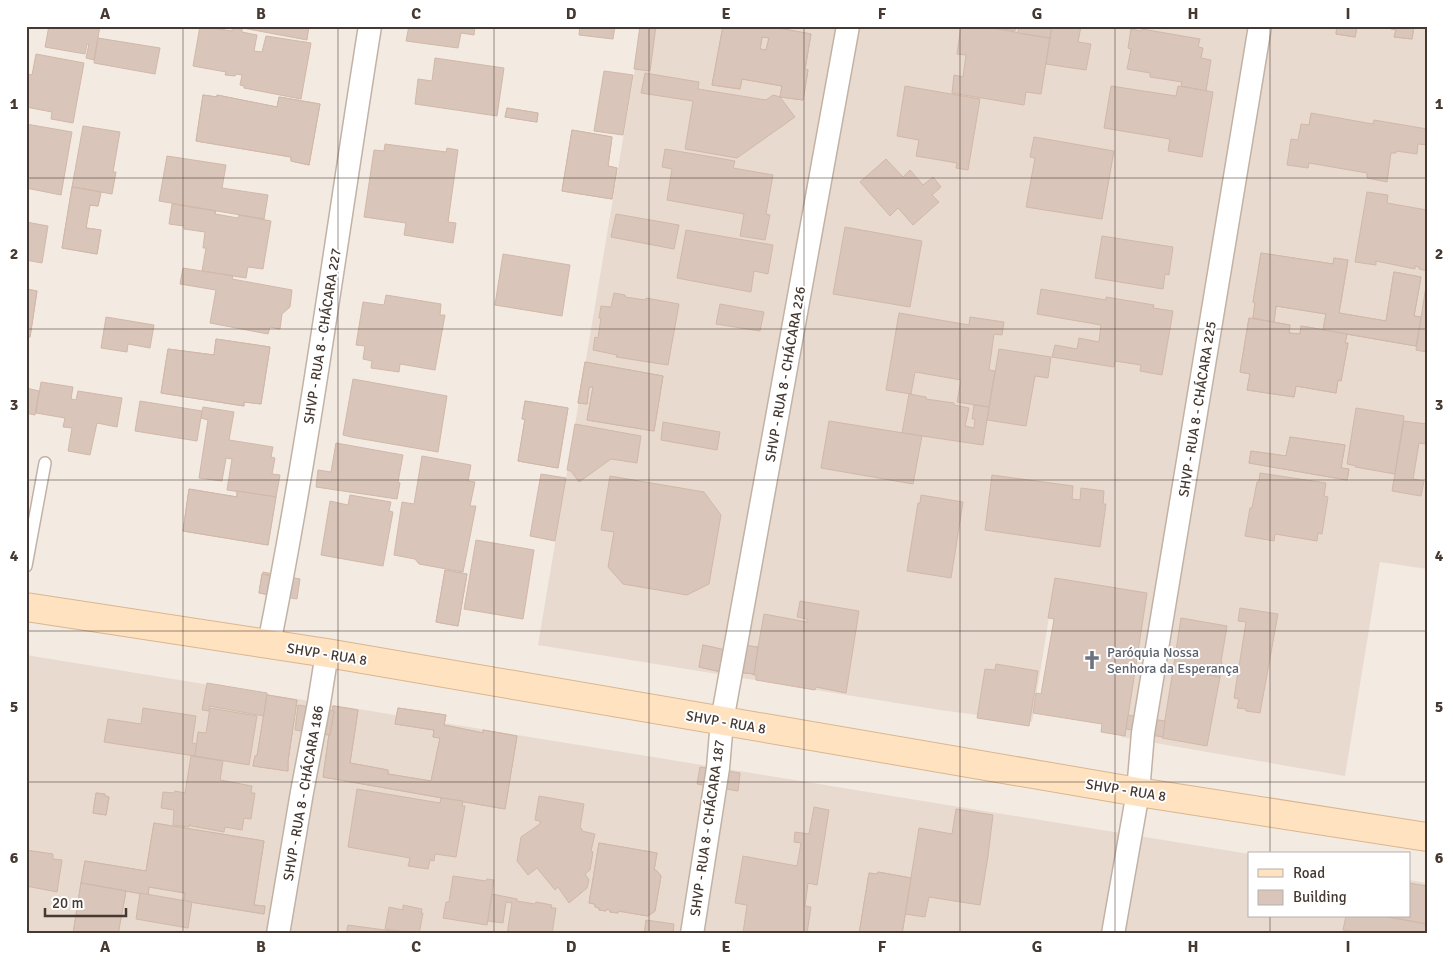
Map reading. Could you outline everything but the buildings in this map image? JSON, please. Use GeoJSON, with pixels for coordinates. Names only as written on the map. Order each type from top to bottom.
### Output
{"type":"FeatureCollection","features":[{"type":"Feature","properties":{"kind":"street","name":"SHVP - RUA 8 - CHÁCARA 227"},"geometry":{"type":"LineString","coordinates":[[270,644],[310,413],[370,26]]}},
{"type":"Feature","properties":{"kind":"street","name":"SHVP - RUA 8 - CHÁCARA 226"},"geometry":{"type":"LineString","coordinates":[[722,722],[848,26]]}},
{"type":"Feature","properties":{"kind":"street","name":"SHVP - RUA 8 - CHÁCARA 225"},"geometry":{"type":"LineString","coordinates":[[1113,934],[1138,792],[1143,733],[1260,26]]}},
{"type":"Feature","properties":{"kind":"street","name":"SHVP - RUA 8"},"geometry":{"type":"LineString","coordinates":[[26,607],[327,653],[1138,792],[1427,837]]}},
{"type":"Feature","properties":{"kind":"street","name":"SHVP - RUA 8 - CHÁCARA 186"},"geometry":{"type":"LineString","coordinates":[[278,934],[327,653]]}},
{"type":"Feature","properties":{"kind":"street","name":"SHVP - RUA 8 - CHÁCARA 187"},"geometry":{"type":"LineString","coordinates":[[692,934],[718,768],[722,722]]}},
{"type":"Feature","properties":{"kind":"lane"},"geometry":{"type":"LineString","coordinates":[[26,566],[45,463]]}},
{"type":"Feature","properties":{"kind":"shaded area"},"geometry":{"type":"Polygon","coordinates":[[[642,26],[1427,26],[1427,569],[1380,562],[1345,776],[1121,737],[1144,594],[1055,580],[1032,722],[940,710],[538,645],[642,26]]]}},
{"type":"Feature","properties":{"kind":"shaded area"},"geometry":{"type":"Polygon","coordinates":[[[26,655],[1248,854],[1248,918],[1410,918],[1410,880],[1427,883],[1427,934],[26,934],[26,655]]]}},
{"type":"Feature","properties":{"kind":"place","name":"Paróquia Nossa Senhora da Esperança"},"geometry":{"type":"Point","coordinates":[1092,660]}}]}
